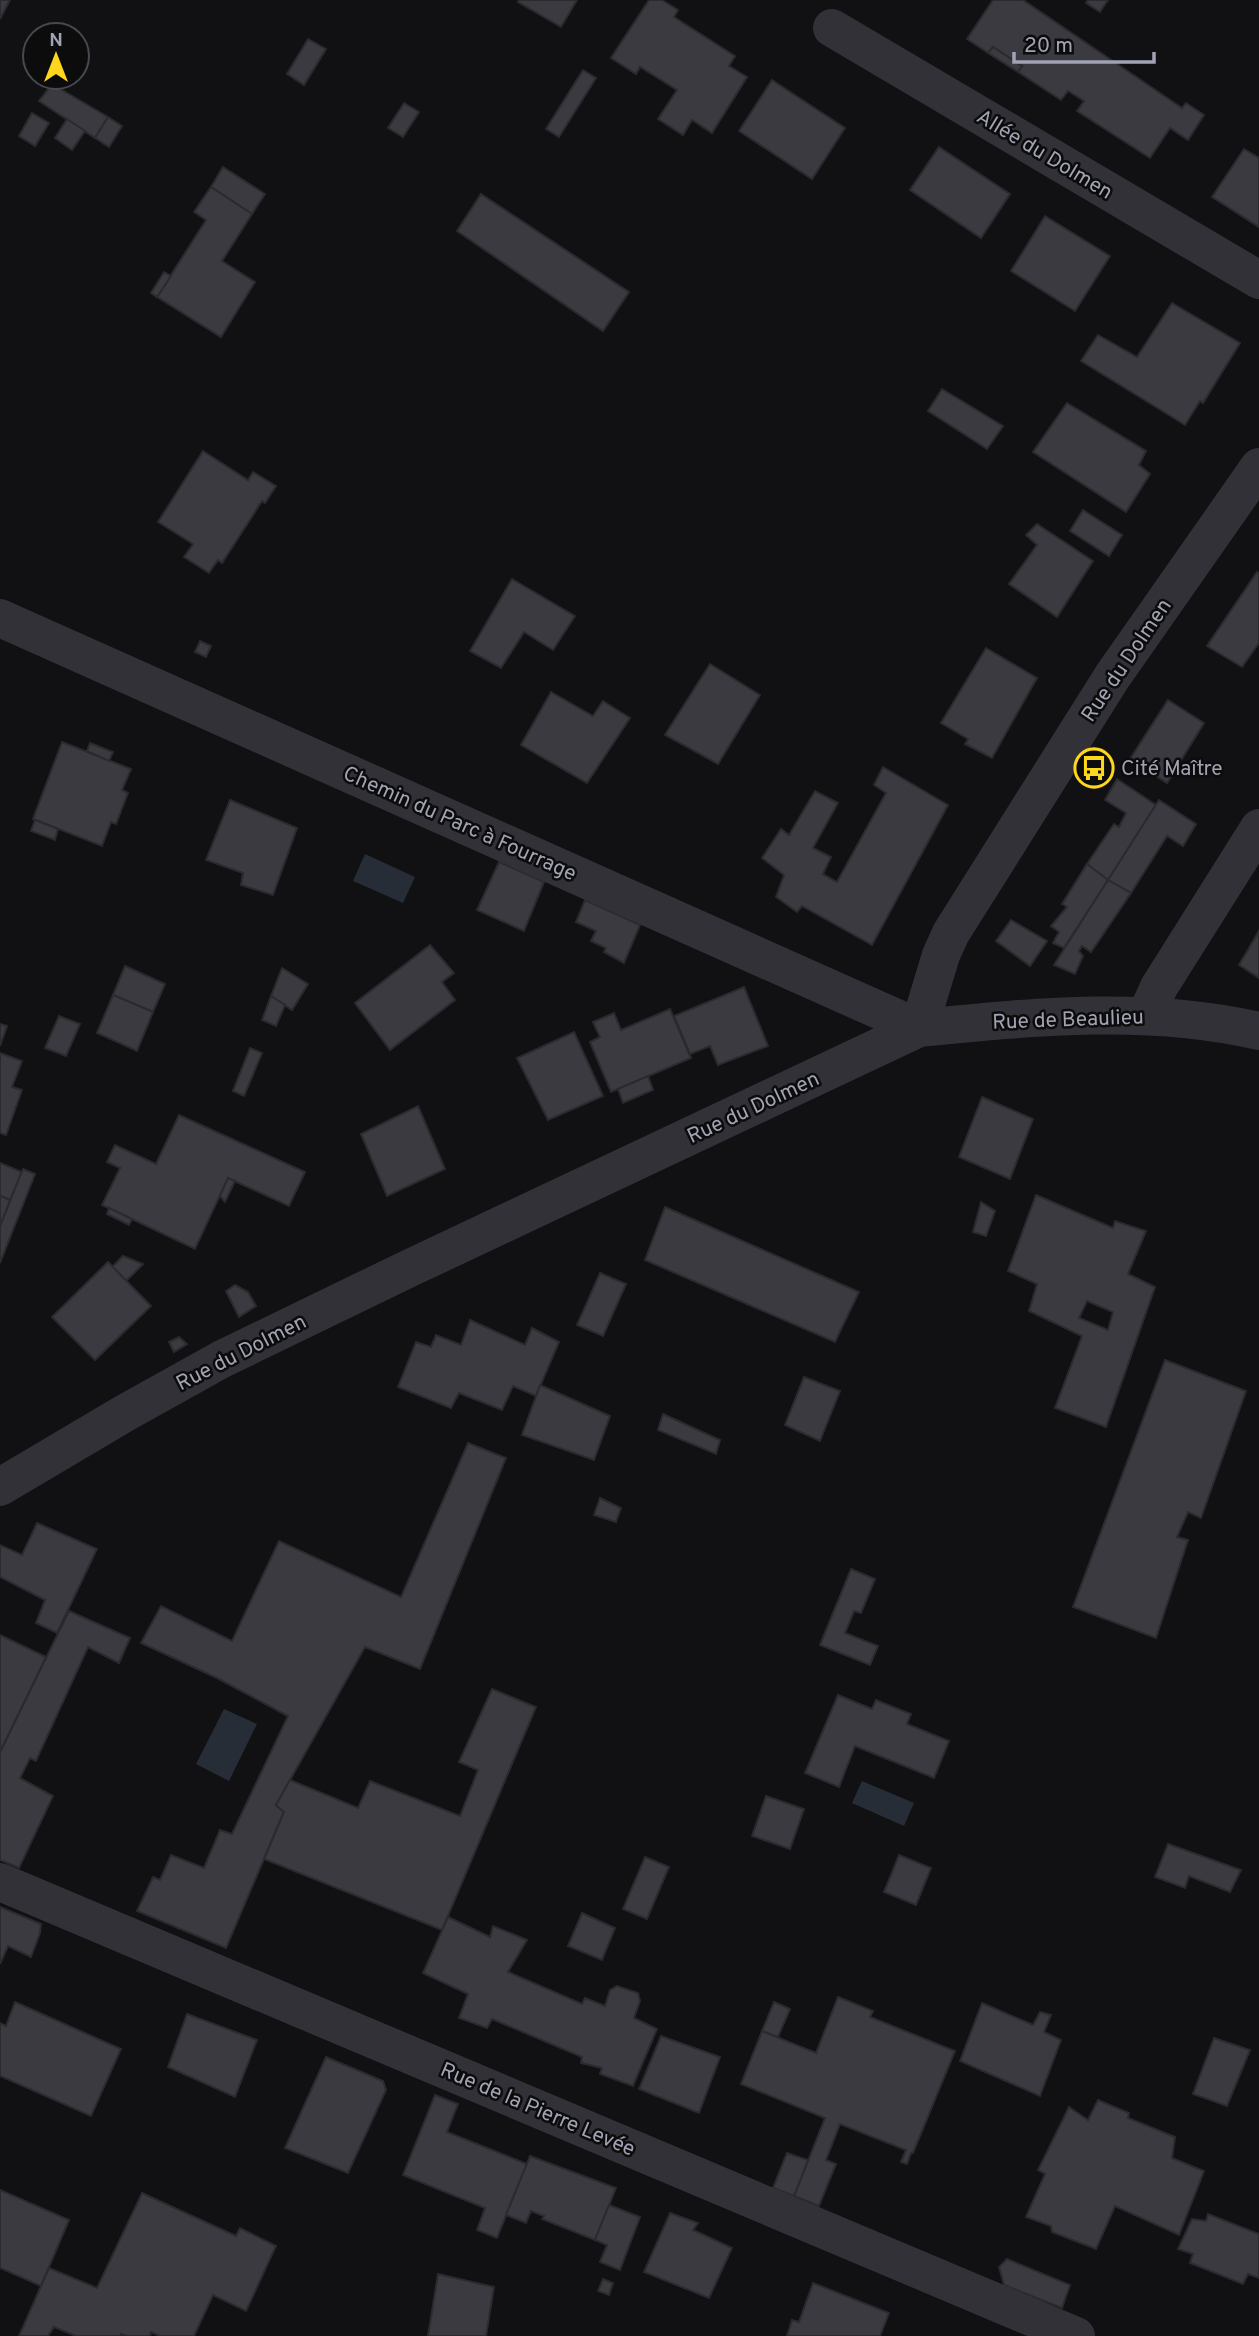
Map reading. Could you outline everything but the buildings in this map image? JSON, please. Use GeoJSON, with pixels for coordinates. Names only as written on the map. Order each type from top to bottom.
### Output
{"type":"FeatureCollection","features":[{"type":"Feature","properties":{"kind":"street","name":"Allée du Dolmen"},"geometry":{"type":"LineString","coordinates":[[832,28],[1259,280]]}},
{"type":"Feature","properties":{"kind":"street","name":"Rue du Dolmen"},"geometry":{"type":"LineString","coordinates":[[0,1487],[222,1359],[919,1028],[941,955],[951,933],[1112,677],[1259,467]]}},
{"type":"Feature","properties":{"kind":"street","name":"Chemin du Parc à Fourrage"},"geometry":{"type":"LineString","coordinates":[[0,618],[919,1028]]}},
{"type":"Feature","properties":{"kind":"street"},"geometry":{"type":"LineString","coordinates":[[1146,1016],[1159,988],[1259,828]]}},
{"type":"Feature","properties":{"kind":"street","name":"Rue de Beaulieu"},"geometry":{"type":"LineString","coordinates":[[919,1028],[1052,1016],[1146,1016],[1259,1031]]}},
{"type":"Feature","properties":{"kind":"street","name":"Rue de la Pierre Levée"},"geometry":{"type":"LineString","coordinates":[[0,1882],[1076,2336]]}},
{"type":"Feature","properties":{"kind":"shaded area"},"geometry":{"type":"Polygon","coordinates":[[[365,854],[415,877],[403,903],[353,881],[365,854]]]}},
{"type":"Feature","properties":{"kind":"shaded area"},"geometry":{"type":"Polygon","coordinates":[[[224,1709],[257,1724],[229,1781],[196,1764],[224,1709]]]}},
{"type":"Feature","properties":{"kind":"shaded area"},"geometry":{"type":"Polygon","coordinates":[[[862,1781],[914,1803],[904,1826],[852,1803],[862,1781]]]}},
{"type":"Feature","properties":{"kind":"place","name":"Cité Maître"},"geometry":{"type":"Point","coordinates":[1094,768]}}]}
